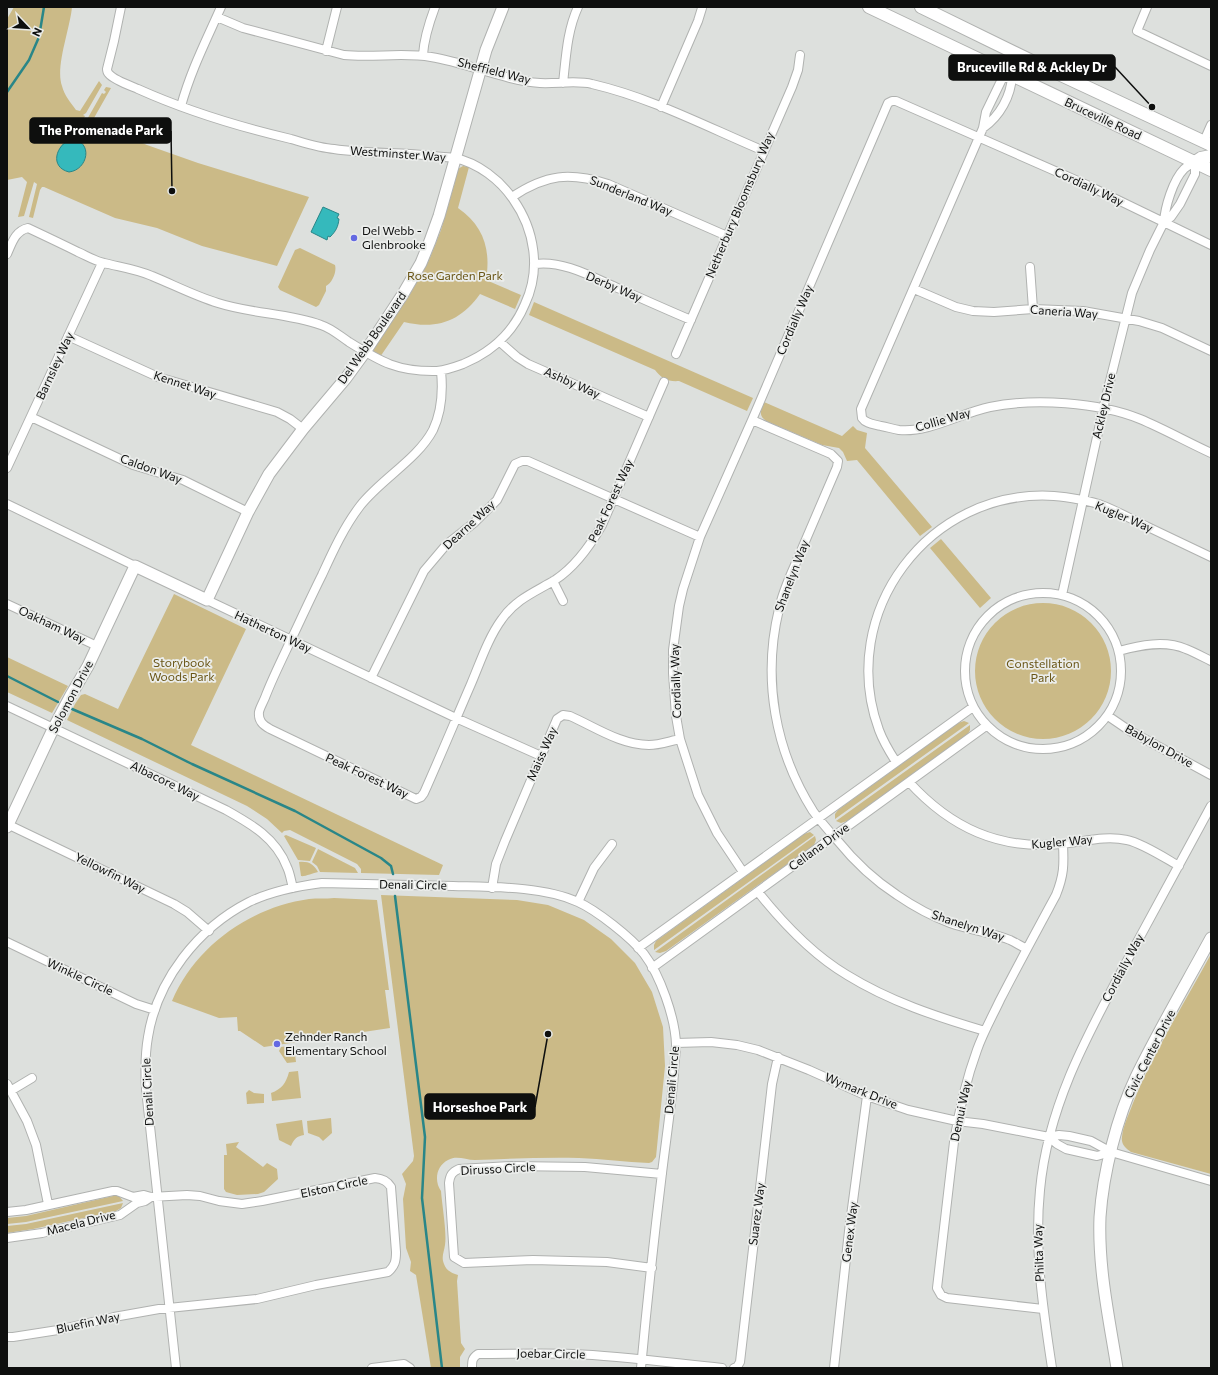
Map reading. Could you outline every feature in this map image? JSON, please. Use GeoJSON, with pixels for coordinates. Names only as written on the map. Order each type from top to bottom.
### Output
{"type":"FeatureCollection","features":[{"type":"Feature","properties":{"kind":"main road","name":"Bruceville Road"},"geometry":{"type":"LineString","coordinates":[[869,7],[1211,170]]}},
{"type":"Feature","properties":{"kind":"main road","name":"Bruceville Road"},"geometry":{"type":"LineString","coordinates":[[921,7],[1046,68],[1207,143]]}},
{"type":"Feature","properties":{"kind":"main road","name":"Bruceville Road"},"geometry":{"type":"LineString","coordinates":[[1012,76],[1018,68],[1028,67],[1070,86],[1099,92]]}},
{"type":"Feature","properties":{"kind":"main road"},"geometry":{"type":"LineString","coordinates":[[1195,162],[1201,158],[1211,156]]}},
{"type":"Feature","properties":{"kind":"street","name":"Westminster Way"},"geometry":{"type":"LineString","coordinates":[[7,254],[18,233],[23,229],[28,228],[102,263],[121,266],[150,274],[180,289],[218,303],[254,312],[296,318],[325,326],[384,363],[423,371],[441,371],[475,359],[500,342],[512,329],[520,316],[528,298],[535,264],[534,249],[524,219],[512,198],[491,176],[472,164],[456,158],[405,153],[371,153],[332,149],[265,133],[156,97],[113,77],[108,73],[107,69],[122,7]]}},
{"type":"Feature","properties":{"kind":"street"},"geometry":{"type":"LineString","coordinates":[[181,106],[186,86],[221,7]]}},
{"type":"Feature","properties":{"kind":"street"},"geometry":{"type":"LineString","coordinates":[[326,51],[337,7]]}},
{"type":"Feature","properties":{"kind":"street"},"geometry":{"type":"LineString","coordinates":[[423,55],[429,23],[435,7]]}},
{"type":"Feature","properties":{"kind":"street","name":"Del Webb Boulevard"},"geometry":{"type":"LineString","coordinates":[[207,600],[248,512],[269,474],[365,352],[403,294],[420,263],[437,222],[492,31],[503,7]]}},
{"type":"Feature","properties":{"kind":"street"},"geometry":{"type":"LineString","coordinates":[[563,83],[567,45],[572,19],[578,7]]}},
{"type":"Feature","properties":{"kind":"street"},"geometry":{"type":"LineString","coordinates":[[1147,7],[1137,31],[1211,66]]}},
{"type":"Feature","properties":{"kind":"street"},"geometry":{"type":"LineString","coordinates":[[661,107],[698,21],[702,8]]}},
{"type":"Feature","properties":{"kind":"street","name":"Sheffield Way"},"geometry":{"type":"LineString","coordinates":[[216,17],[243,28],[326,51],[359,56],[423,55],[442,58],[481,68],[515,79],[540,83],[590,83],[632,94],[764,151]]}},
{"type":"Feature","properties":{"kind":"street","name":"Netherbury Bloomsbury Way"},"geometry":{"type":"LineString","coordinates":[[676,354],[794,81],[798,70],[800,55]]}},
{"type":"Feature","properties":{"kind":"street","name":"Collie Way"},"geometry":{"type":"LineString","coordinates":[[984,128],[992,122],[1000,112],[1012,87],[1012,76],[1002,79],[986,112],[984,128],[861,409],[861,414],[864,421],[899,430],[914,429],[928,427],[989,407],[1021,402],[1051,402],[1103,409],[1140,419],[1211,453]]}},
{"type":"Feature","properties":{"kind":"street","name":"Cordially Way"},"geometry":{"type":"LineString","coordinates":[[743,872],[717,833],[698,795],[680,739],[673,673],[675,628],[683,589],[700,536],[752,420],[888,103],[896,101],[979,137],[1087,185],[1211,245]]}},
{"type":"Feature","properties":{"kind":"street"},"geometry":{"type":"LineString","coordinates":[[1207,143],[1211,125]]}},
{"type":"Feature","properties":{"kind":"street","name":"Ackley Drive"},"geometry":{"type":"LineString","coordinates":[[1164,222],[1171,217],[1180,204],[1195,174],[1195,162]]}},
{"type":"Feature","properties":{"kind":"street","name":"Ackley Drive"},"geometry":{"type":"LineString","coordinates":[[1062,594],[1084,501],[1103,409],[1132,293],[1139,274],[1164,222],[1168,198],[1178,177],[1184,169],[1195,162]]}},
{"type":"Feature","properties":{"kind":"street","name":"Sunderland Way"},"geometry":{"type":"LineString","coordinates":[[512,198],[528,188],[546,180],[567,176],[590,178],[608,184],[727,236]]}},
{"type":"Feature","properties":{"kind":"street","name":"Derby Way"},"geometry":{"type":"LineString","coordinates":[[535,264],[545,262],[551,263],[579,272],[691,320]]}},
{"type":"Feature","properties":{"kind":"street","name":"Barnsley Way"},"geometry":{"type":"LineString","coordinates":[[7,468],[102,263]]}},
{"type":"Feature","properties":{"kind":"street"},"geometry":{"type":"LineString","coordinates":[[1030,267],[1033,309]]}},
{"type":"Feature","properties":{"kind":"street","name":"Caneria Way"},"geometry":{"type":"LineString","coordinates":[[914,289],[956,307],[973,311],[994,312],[1033,309],[1083,311],[1125,318],[1162,328],[1211,351]]}},
{"type":"Feature","properties":{"kind":"street","name":"Kennet Way"},"geometry":{"type":"LineString","coordinates":[[68,336],[158,377],[276,412],[290,419],[303,429]]}},
{"type":"Feature","properties":{"kind":"street","name":"Ashby Way"},"geometry":{"type":"LineString","coordinates":[[500,342],[517,357],[528,364],[649,416]]}},
{"type":"Feature","properties":{"kind":"street","name":"Peak Forest Way"},"geometry":{"type":"LineString","coordinates":[[441,371],[442,394],[439,413],[432,430],[422,445],[379,485],[360,507],[334,549],[272,680],[259,712],[259,719],[263,724],[276,732],[416,799],[421,797],[424,793],[488,643],[502,619],[520,600],[553,581],[577,561],[592,542],[613,499],[664,382]]}},
{"type":"Feature","properties":{"kind":"street","name":"Caldon Way"},"geometry":{"type":"LineString","coordinates":[[31,417],[133,465],[183,480],[248,512]]}},
{"type":"Feature","properties":{"kind":"street","name":"Shanelyn Way"},"geometry":{"type":"LineString","coordinates":[[752,420],[831,454],[838,461],[837,467],[785,589],[775,624],[771,678],[773,703],[776,724],[796,780],[818,818],[852,858],[875,879],[896,895],[927,913],[948,922],[1010,940],[1027,949]]}},
{"type":"Feature","properties":{"kind":"street","name":"Dearne Way"},"geometry":{"type":"LineString","coordinates":[[371,678],[424,571],[446,545],[475,522],[497,500],[515,464],[522,460],[528,461],[700,536]]}},
{"type":"Feature","properties":{"kind":"street","name":"Kugler Way"},"geometry":{"type":"LineString","coordinates":[[896,762],[884,743],[874,716],[870,697],[868,661],[874,626],[887,591],[900,570],[926,540],[951,522],[980,507],[1004,500],[1026,496],[1054,496],[1104,506],[1211,557]]}},
{"type":"Feature","properties":{"kind":"street","name":"Hatherton Way"},"geometry":{"type":"LineString","coordinates":[[7,504],[291,641],[541,756]]}},
{"type":"Feature","properties":{"kind":"street","name":"Solomon Drive"},"geometry":{"type":"LineString","coordinates":[[7,825],[54,728],[97,646],[135,566]]}},
{"type":"Feature","properties":{"kind":"street"},"geometry":{"type":"LineString","coordinates":[[553,581],[563,601]]}},
{"type":"Feature","properties":{"kind":"street"},"geometry":{"type":"LineString","coordinates":[[1036,592],[1062,594],[1081,602],[1099,616],[1113,633],[1122,667],[1119,689],[1108,716],[1083,737],[1067,745],[1054,748],[1027,747],[1009,740],[986,726],[978,717],[973,707],[967,687],[965,666],[969,646],[977,629],[989,615],[1001,605],[1021,596],[1036,592]]}},
{"type":"Feature","properties":{"kind":"street","name":"Oakham Way"},"geometry":{"type":"LineString","coordinates":[[7,604],[97,646]]}},
{"type":"Feature","properties":{"kind":"street"},"geometry":{"type":"LineString","coordinates":[[1119,651],[1143,646],[1168,644],[1185,648],[1211,661]]}},
{"type":"Feature","properties":{"kind":"street","name":"Albacore Way"},"geometry":{"type":"LineString","coordinates":[[7,706],[226,810],[254,826],[274,843],[287,866],[293,888]]}},
{"type":"Feature","properties":{"kind":"street","name":"Cellana Drive"},"geometry":{"type":"LineString","coordinates":[[638,948],[973,707]]}},
{"type":"Feature","properties":{"kind":"street","name":"Maiss Way"},"geometry":{"type":"LineString","coordinates":[[492,888],[496,864],[557,719],[563,715],[570,716],[621,740],[636,744],[650,745],[680,739]]}},
{"type":"Feature","properties":{"kind":"street","name":"Babylon Drive"},"geometry":{"type":"LineString","coordinates":[[1108,716],[1130,731],[1211,775]]}},
{"type":"Feature","properties":{"kind":"street","name":"Cellana Drive"},"geometry":{"type":"LineString","coordinates":[[652,968],[986,726]]}},
{"type":"Feature","properties":{"kind":"street","name":"Kugler Way"},"geometry":{"type":"LineString","coordinates":[[909,782],[920,794],[942,812],[967,828],[981,834],[1015,844],[1032,845],[1063,844],[1104,838],[1128,840],[1136,842],[1179,866]]}},
{"type":"Feature","properties":{"kind":"street","name":"Cordially Way"},"geometry":{"type":"LineString","coordinates":[[1049,1137],[1064,1089],[1078,1053],[1211,806]]}},
{"type":"Feature","properties":{"kind":"street","name":"Yellowfin Way"},"geometry":{"type":"LineString","coordinates":[[7,825],[174,904],[187,912],[208,931]]}},
{"type":"Feature","properties":{"kind":"street"},"geometry":{"type":"LineString","coordinates":[[578,902],[594,868],[612,844]]}},
{"type":"Feature","properties":{"kind":"street","name":"Demui Way"},"geometry":{"type":"LineString","coordinates":[[1042,1309],[947,1298],[938,1292],[937,1288],[957,1121],[972,1066],[985,1030],[1056,895],[1062,880],[1064,865],[1063,844]]}},
{"type":"Feature","properties":{"kind":"street","name":"Denali Circle"},"geometry":{"type":"LineString","coordinates":[[176,1368],[170,1307],[154,1197],[146,1089],[145,1068],[148,1037],[155,1010],[173,972],[196,941],[220,920],[248,903],[272,893],[322,883],[532,890],[578,902],[604,918],[643,953],[666,998],[674,1028],[676,1043],[641,1368]]}},
{"type":"Feature","properties":{"kind":"street"},"geometry":{"type":"LineString","coordinates":[[758,892],[799,937],[820,956],[846,975],[892,998],[934,1016],[985,1030]]}},
{"type":"Feature","properties":{"kind":"street","name":"Civic Center Drive"},"geometry":{"type":"LineString","coordinates":[[1117,1368],[1103,1275],[1100,1242],[1100,1217],[1103,1192],[1111,1152],[1120,1117],[1136,1078],[1211,938]]}},
{"type":"Feature","properties":{"kind":"street","name":"Winkle Circle"},"geometry":{"type":"LineString","coordinates":[[7,942],[136,1004],[155,1010]]}},
{"type":"Feature","properties":{"kind":"street","name":"Wymark Drive"},"geometry":{"type":"LineString","coordinates":[[676,1043],[711,1042],[737,1045],[758,1050],[778,1057],[867,1096],[908,1110],[957,1121],[983,1124],[1049,1137],[1059,1135],[1069,1136],[1091,1142],[1111,1152],[1211,1181]]}},
{"type":"Feature","properties":{"kind":"street","name":"Suarez Way"},"geometry":{"type":"LineString","coordinates":[[734,1368],[737,1367],[740,1362],[772,1084],[778,1057]]}},
{"type":"Feature","properties":{"kind":"street"},"geometry":{"type":"LineString","coordinates":[[32,1078],[9,1087],[27,1121],[36,1145],[48,1204]]}},
{"type":"Feature","properties":{"kind":"street","name":"Genex Way"},"geometry":{"type":"LineString","coordinates":[[834,1368],[849,1231],[867,1096]]}},
{"type":"Feature","properties":{"kind":"street","name":"Wymark Drive"},"geometry":{"type":"LineString","coordinates":[[1049,1137],[1066,1149],[1097,1156],[1111,1152]]}},
{"type":"Feature","properties":{"kind":"street","name":"Philta Way"},"geometry":{"type":"LineString","coordinates":[[1049,1137],[1040,1189],[1038,1256],[1042,1309],[1052,1368]]}},
{"type":"Feature","properties":{"kind":"street","name":"Dirusso Circle"},"geometry":{"type":"LineString","coordinates":[[652,1268],[607,1262],[533,1260],[464,1263],[454,1257],[449,1183],[450,1177],[459,1169],[496,1167],[585,1167],[662,1174]]}},
{"type":"Feature","properties":{"kind":"street","name":"Elston Circle"},"geometry":{"type":"LineString","coordinates":[[154,1197],[187,1195],[200,1196],[219,1201],[242,1204],[375,1178],[387,1182],[391,1187],[393,1195],[396,1262],[393,1268],[388,1272],[316,1285],[257,1299],[170,1307]]}},
{"type":"Feature","properties":{"kind":"street","name":"Macela Drive"},"geometry":{"type":"LineString","coordinates":[[7,1212],[26,1210],[113,1191],[133,1197],[144,1195],[154,1197]]}},
{"type":"Feature","properties":{"kind":"street","name":"Macela Drive"},"geometry":{"type":"LineString","coordinates":[[7,1238],[42,1233],[120,1215],[137,1202],[145,1201],[154,1197]]}},
{"type":"Feature","properties":{"kind":"street","name":"Bluefin Way"},"geometry":{"type":"LineString","coordinates":[[7,1337],[58,1330],[114,1317],[170,1307]]}},
{"type":"Feature","properties":{"kind":"street","name":"Joebar Circle"},"geometry":{"type":"LineString","coordinates":[[472,1368],[473,1357],[478,1354],[572,1354],[642,1359]]}},
{"type":"Feature","properties":{"kind":"street"},"geometry":{"type":"LineString","coordinates":[[642,1359],[722,1368]]}},
{"type":"Feature","properties":{"kind":"street"},"geometry":{"type":"LineString","coordinates":[[372,1368],[404,1364],[410,1368]]}},
{"type":"Feature","properties":{"kind":"green space"},"geometry":{"type":"Polygon","coordinates":[[[14,7],[72,7],[60,69],[60,78],[63,89],[76,110],[80,111],[99,81],[102,85],[86,113],[83,115],[85,116],[81,123],[85,123],[102,93],[104,94],[106,92],[104,90],[106,87],[111,88],[94,118],[96,123],[147,145],[198,163],[309,197],[277,266],[202,246],[157,228],[115,218],[44,187],[40,190],[33,218],[29,217],[37,184],[34,182],[24,216],[18,217],[27,182],[22,177],[7,180],[7,19],[14,7]]]}},
{"type":"Feature","properties":{"kind":"green space","name":"Rose Garden Park"},"geometry":{"type":"Polygon","coordinates":[[[463,166],[469,167],[458,208],[474,223],[484,240],[487,259],[486,280],[521,295],[515,309],[480,294],[465,311],[447,321],[427,325],[404,322],[380,357],[374,353],[373,347],[409,296],[429,260],[441,230],[455,182],[456,170],[463,166]]]}},
{"type":"Feature","properties":{"kind":"green space"},"geometry":{"type":"Polygon","coordinates":[[[300,248],[335,265],[334,277],[326,286],[326,291],[319,305],[316,307],[280,290],[278,287],[295,250],[300,248]]]}},
{"type":"Feature","properties":{"kind":"green space"},"geometry":{"type":"Polygon","coordinates":[[[534,302],[753,398],[747,411],[679,381],[665,379],[655,370],[529,315],[534,302]]]}},
{"type":"Feature","properties":{"kind":"green space"},"geometry":{"type":"Polygon","coordinates":[[[764,402],[842,436],[853,426],[857,430],[867,433],[865,448],[932,527],[920,536],[857,460],[847,461],[843,452],[839,448],[822,445],[766,421],[763,419],[761,414],[764,402]]]}},
{"type":"Feature","properties":{"kind":"green space"},"geometry":{"type":"Polygon","coordinates":[[[941,539],[991,598],[980,608],[930,548],[941,539]]]}},
{"type":"Feature","properties":{"kind":"green space","name":"Storybook Woods Park"},"geometry":{"type":"Polygon","coordinates":[[[174,594],[246,629],[191,745],[443,865],[439,875],[361,873],[361,869],[357,864],[290,830],[282,833],[267,819],[247,806],[67,720],[81,695],[85,694],[118,709],[174,594]]]}},
{"type":"Feature","properties":{"kind":"green space","name":"Constellation Park"},"geometry":{"type":"Polygon","coordinates":[[[1036,603],[1050,603],[1069,608],[1091,623],[1106,645],[1110,658],[1110,684],[1106,697],[1091,719],[1069,734],[1050,739],[1036,739],[1017,734],[995,719],[980,697],[975,678],[975,664],[980,645],[995,623],[1017,608],[1036,603]]]}},
{"type":"Feature","properties":{"kind":"green space"},"geometry":{"type":"Polygon","coordinates":[[[7,657],[68,686],[52,713],[7,692],[7,657]]]}},
{"type":"Feature","properties":{"kind":"green space"},"geometry":{"type":"Polygon","coordinates":[[[964,721],[969,723],[835,819],[835,814],[838,810],[958,723],[964,721]]]}},
{"type":"Feature","properties":{"kind":"green space"},"geometry":{"type":"Polygon","coordinates":[[[970,725],[968,734],[847,821],[841,823],[836,821],[970,725]]]}},
{"type":"Feature","properties":{"kind":"green space"},"geometry":{"type":"Polygon","coordinates":[[[810,832],[814,835],[654,950],[656,941],[804,834],[810,832]]]}},
{"type":"Feature","properties":{"kind":"green space"},"geometry":{"type":"Polygon","coordinates":[[[286,835],[316,848],[310,861],[298,860],[284,836],[286,835]]]}},
{"type":"Feature","properties":{"kind":"green space"},"geometry":{"type":"Polygon","coordinates":[[[815,836],[816,840],[814,845],[666,951],[660,953],[655,952],[815,836]]]}},
{"type":"Feature","properties":{"kind":"green space"},"geometry":{"type":"Polygon","coordinates":[[[318,849],[355,868],[358,873],[320,872],[317,866],[312,862],[318,849]]]}},
{"type":"Feature","properties":{"kind":"green space"},"geometry":{"type":"Polygon","coordinates":[[[299,862],[310,864],[315,867],[318,872],[301,876],[299,862]]]}},
{"type":"Feature","properties":{"kind":"green space"},"geometry":{"type":"Polygon","coordinates":[[[381,895],[517,900],[548,905],[584,920],[611,939],[635,963],[652,992],[663,1027],[665,1066],[656,1157],[652,1162],[640,1163],[579,1158],[475,1160],[458,1158],[448,1160],[441,1166],[437,1174],[437,1183],[441,1191],[445,1226],[443,1261],[447,1270],[458,1275],[457,1281],[461,1343],[465,1349],[460,1357],[460,1368],[431,1368],[416,1275],[410,1271],[411,1262],[406,1248],[403,1199],[406,1184],[402,1174],[413,1161],[414,1156],[381,895]]]}},
{"type":"Feature","properties":{"kind":"green space"},"geometry":{"type":"Polygon","coordinates":[[[334,898],[377,900],[389,990],[385,990],[390,1028],[264,1047],[238,1031],[237,1017],[219,1018],[172,1001],[182,981],[195,963],[227,932],[246,920],[287,903],[309,899],[334,898]]]}},
{"type":"Feature","properties":{"kind":"green space"},"geometry":{"type":"Polygon","coordinates":[[[1211,954],[1211,1174],[1131,1152],[1124,1146],[1122,1139],[1126,1120],[1150,1065],[1211,954]]]}},
{"type":"Feature","properties":{"kind":"green space"},"geometry":{"type":"Polygon","coordinates":[[[294,1045],[296,1062],[287,1063],[279,1051],[281,1047],[294,1045]]]}},
{"type":"Feature","properties":{"kind":"green space"},"geometry":{"type":"Polygon","coordinates":[[[298,1071],[301,1098],[272,1101],[271,1093],[278,1090],[283,1085],[289,1072],[298,1071]]]}},
{"type":"Feature","properties":{"kind":"green space"},"geometry":{"type":"Polygon","coordinates":[[[249,1090],[254,1093],[264,1094],[264,1103],[247,1104],[246,1093],[249,1090]]]}},
{"type":"Feature","properties":{"kind":"green space"},"geometry":{"type":"Polygon","coordinates":[[[331,1118],[332,1133],[323,1141],[319,1137],[308,1133],[307,1121],[331,1118]]]}},
{"type":"Feature","properties":{"kind":"green space"},"geometry":{"type":"Polygon","coordinates":[[[302,1120],[304,1135],[296,1138],[291,1146],[279,1140],[276,1124],[302,1120]]]}},
{"type":"Feature","properties":{"kind":"green space"},"geometry":{"type":"Polygon","coordinates":[[[239,1142],[236,1147],[263,1167],[267,1163],[277,1169],[278,1179],[264,1192],[258,1194],[237,1195],[226,1192],[224,1189],[224,1155],[227,1155],[226,1144],[239,1142]]]}},
{"type":"Feature","properties":{"kind":"green space"},"geometry":{"type":"Polygon","coordinates":[[[113,1196],[119,1196],[123,1201],[26,1222],[7,1224],[7,1218],[26,1216],[113,1196]]]}},
{"type":"Feature","properties":{"kind":"green space"},"geometry":{"type":"Polygon","coordinates":[[[123,1203],[121,1208],[116,1211],[33,1229],[7,1233],[7,1226],[26,1224],[123,1203]]]}},
{"type":"Feature","properties":{"kind":"water"},"geometry":{"type":"Polygon","coordinates":[[[71,139],[78,141],[83,145],[86,156],[81,166],[69,172],[59,166],[57,156],[62,146],[71,139]]]}},
{"type":"Feature","properties":{"kind":"water"},"geometry":{"type":"Polygon","coordinates":[[[323,207],[339,214],[336,229],[330,237],[328,236],[327,240],[311,232],[323,207]]]}},
{"type":"Feature","properties":{"kind":"waterway"},"geometry":{"type":"LineString","coordinates":[[7,92],[29,60],[39,37],[44,7]]}},
{"type":"Feature","properties":{"kind":"waterway"},"geometry":{"type":"LineString","coordinates":[[7,676],[58,702]]}},
{"type":"Feature","properties":{"kind":"waterway"},"geometry":{"type":"LineString","coordinates":[[72,709],[142,739],[192,764],[295,811],[381,858],[391,866],[393,874]]}},
{"type":"Feature","properties":{"kind":"waterway"},"geometry":{"type":"LineString","coordinates":[[395,896],[425,1137],[422,1198],[442,1368]]}},
{"type":"Feature","properties":{"kind":"place","name":"Bruceville Rd & Ackley Dr"},"geometry":{"type":"Point","coordinates":[1152,107]}},
{"type":"Feature","properties":{"kind":"place","name":"The Promenade Park"},"geometry":{"type":"Point","coordinates":[172,191]}},
{"type":"Feature","properties":{"kind":"place","name":"Del Webb - Glenbrooke"},"geometry":{"type":"Point","coordinates":[354,238]}},
{"type":"Feature","properties":{"kind":"place","name":"Horseshoe Park"},"geometry":{"type":"Point","coordinates":[548,1034]}},
{"type":"Feature","properties":{"kind":"place","name":"Zehnder Ranch Elementary School"},"geometry":{"type":"Point","coordinates":[277,1044]}}]}
